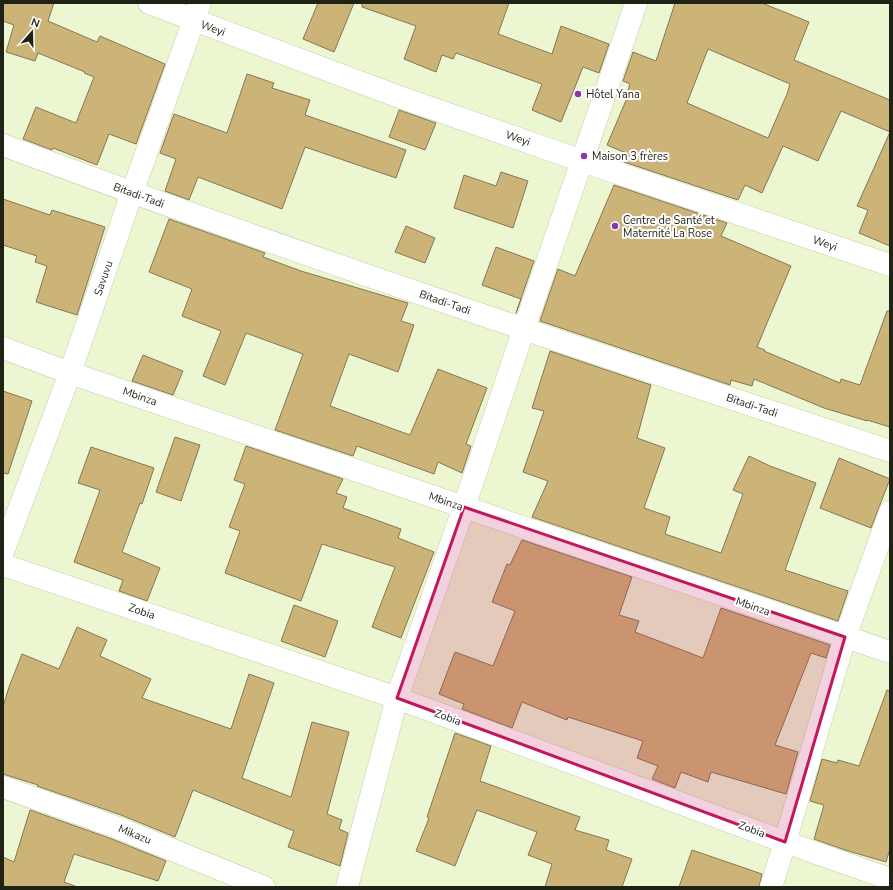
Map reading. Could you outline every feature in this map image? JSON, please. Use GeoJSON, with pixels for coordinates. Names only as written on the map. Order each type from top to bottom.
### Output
{"type":"FeatureCollection","features":[{"type":"Feature","properties":{"kind":"street","name":"Weyi"},"geometry":{"type":"LineString","coordinates":[[149,3],[196,12],[394,95],[582,161],[890,265]]}},
{"type":"Feature","properties":{"kind":"street"},"geometry":{"type":"LineString","coordinates":[[347,887],[397,698],[464,507],[636,3]]}},
{"type":"Feature","properties":{"kind":"street","name":"Savuvu"},"geometry":{"type":"LineString","coordinates":[[3,552],[70,373],[196,12]]}},
{"type":"Feature","properties":{"kind":"street","name":"Bitadi-Tadi"},"geometry":{"type":"LineString","coordinates":[[3,145],[132,193],[524,329],[890,451]]}},
{"type":"Feature","properties":{"kind":"street","name":"Mbinza"},"geometry":{"type":"LineString","coordinates":[[3,348],[70,373],[890,652]]}},
{"type":"Feature","properties":{"kind":"street"},"geometry":{"type":"LineString","coordinates":[[771,887],[845,637],[890,512]]}},
{"type":"Feature","properties":{"kind":"street","name":"Zobia"},"geometry":{"type":"LineString","coordinates":[[3,565],[397,698],[785,842],[890,879]]}},
{"type":"Feature","properties":{"kind":"street","name":"Mikazu"},"geometry":{"type":"LineString","coordinates":[[3,787],[116,827],[264,887]]}},
{"type":"Feature","properties":{"kind":"highlighted area"},"geometry":{"type":"Polygon","coordinates":[[[464,507],[845,637],[785,842],[397,698],[464,507]]]}},
{"type":"Feature","properties":{"kind":"building"},"geometry":{"type":"Polygon","coordinates":[[[3,3],[54,3],[48,21],[97,42],[100,36],[165,64],[136,144],[109,134],[97,165],[53,148],[52,150],[23,139],[36,107],[76,123],[94,77],[38,53],[35,61],[6,52],[14,25],[3,21],[3,3]]]}},
{"type":"Feature","properties":{"kind":"building"},"geometry":{"type":"Polygon","coordinates":[[[318,3],[354,3],[334,52],[303,39],[318,3]]]}},
{"type":"Feature","properties":{"kind":"building"},"geometry":{"type":"Polygon","coordinates":[[[362,3],[509,3],[498,34],[552,54],[561,26],[609,44],[599,73],[583,67],[561,122],[532,110],[542,84],[456,53],[453,59],[442,55],[436,72],[404,59],[416,26],[362,7],[362,3]]]}},
{"type":"Feature","properties":{"kind":"building"},"geometry":{"type":"Polygon","coordinates":[[[675,3],[762,3],[809,22],[794,60],[890,100],[890,132],[841,111],[818,161],[783,146],[762,193],[745,185],[738,200],[624,162],[628,154],[607,145],[630,91],[628,90],[630,84],[623,81],[633,52],[656,61],[675,3]],[[708,49],[687,103],[768,138],[790,84],[708,49]]]}},
{"type":"Feature","properties":{"kind":"building"},"geometry":{"type":"Polygon","coordinates":[[[247,74],[274,83],[272,88],[310,100],[305,115],[406,150],[396,178],[305,147],[282,209],[198,177],[189,200],[165,191],[176,159],[160,153],[174,114],[227,133],[247,74]]]}},
{"type":"Feature","properties":{"kind":"building"},"geometry":{"type":"Polygon","coordinates":[[[399,110],[436,123],[425,150],[389,137],[399,110]]]}},
{"type":"Feature","properties":{"kind":"building"},"geometry":{"type":"Polygon","coordinates":[[[890,132],[890,246],[859,233],[868,210],[857,206],[890,132]]]}},
{"type":"Feature","properties":{"kind":"building"},"geometry":{"type":"Polygon","coordinates":[[[501,172],[528,181],[513,228],[454,208],[464,175],[496,186],[501,172]]]}},
{"type":"Feature","properties":{"kind":"building"},"geometry":{"type":"Polygon","coordinates":[[[614,185],[727,223],[721,236],[791,266],[757,347],[765,350],[764,351],[840,383],[841,379],[860,385],[887,311],[890,311],[890,427],[824,408],[754,379],[752,386],[731,380],[730,385],[540,321],[558,269],[575,276],[614,185]]]}},
{"type":"Feature","properties":{"kind":"building"},"geometry":{"type":"Polygon","coordinates":[[[3,199],[50,215],[52,210],[105,227],[77,315],[36,302],[47,266],[35,262],[37,256],[3,245],[3,199]]]}},
{"type":"Feature","properties":{"kind":"building"},"geometry":{"type":"Polygon","coordinates":[[[169,219],[265,253],[263,257],[301,271],[408,303],[401,321],[414,325],[398,372],[349,354],[330,406],[410,435],[438,369],[487,388],[466,444],[471,446],[462,473],[438,462],[434,474],[357,446],[353,456],[275,430],[303,354],[246,333],[225,385],[203,376],[221,331],[182,316],[192,289],[149,272],[169,219]]]}},
{"type":"Feature","properties":{"kind":"building"},"geometry":{"type":"Polygon","coordinates":[[[406,226],[435,238],[425,263],[395,252],[406,226]]]}},
{"type":"Feature","properties":{"kind":"building"},"geometry":{"type":"Polygon","coordinates":[[[496,247],[534,261],[521,299],[482,285],[496,247]]]}},
{"type":"Feature","properties":{"kind":"building"},"geometry":{"type":"Polygon","coordinates":[[[550,351],[651,385],[637,438],[665,448],[644,508],[670,517],[665,534],[721,553],[743,494],[733,490],[749,456],[770,466],[816,483],[785,570],[848,591],[838,621],[532,517],[548,481],[523,472],[544,411],[532,408],[550,351]]]}},
{"type":"Feature","properties":{"kind":"building"},"geometry":{"type":"Polygon","coordinates":[[[143,355],[183,371],[173,395],[132,381],[143,355]]]}},
{"type":"Feature","properties":{"kind":"building"},"geometry":{"type":"Polygon","coordinates":[[[3,391],[32,401],[8,474],[3,473],[3,391]]]}},
{"type":"Feature","properties":{"kind":"building"},"geometry":{"type":"Polygon","coordinates":[[[175,437],[200,445],[181,501],[156,492],[175,437]]]}},
{"type":"Feature","properties":{"kind":"building"},"geometry":{"type":"Polygon","coordinates":[[[246,446],[343,479],[336,493],[347,497],[343,508],[401,529],[398,538],[434,552],[401,638],[372,627],[395,567],[322,544],[301,601],[225,573],[240,531],[229,527],[245,484],[234,480],[246,446]]]}},
{"type":"Feature","properties":{"kind":"building"},"geometry":{"type":"Polygon","coordinates":[[[91,447],[154,468],[142,504],[140,503],[122,552],[160,568],[147,601],[119,591],[123,580],[74,562],[100,490],[78,483],[91,447]]]}},
{"type":"Feature","properties":{"kind":"building"},"geometry":{"type":"Polygon","coordinates":[[[839,458],[890,479],[871,528],[820,508],[839,458]]]}},
{"type":"Feature","properties":{"kind":"building"},"geometry":{"type":"Polygon","coordinates":[[[522,540],[632,577],[619,615],[639,621],[635,632],[703,658],[721,608],[830,645],[826,658],[811,653],[775,745],[798,752],[786,794],[711,772],[708,782],[681,772],[675,788],[652,779],[658,766],[637,758],[643,741],[568,717],[567,720],[522,702],[512,728],[462,709],[464,704],[439,694],[455,652],[493,666],[515,611],[492,602],[507,564],[510,565],[522,540]]]}},
{"type":"Feature","properties":{"kind":"building"},"geometry":{"type":"Polygon","coordinates":[[[294,605],[338,621],[325,657],[281,641],[294,605]]]}},
{"type":"Feature","properties":{"kind":"building"},"geometry":{"type":"Polygon","coordinates":[[[77,627],[107,640],[100,656],[151,679],[142,698],[231,729],[249,674],[274,683],[242,778],[291,797],[312,722],[349,732],[327,814],[342,820],[339,829],[348,833],[340,866],[288,847],[294,831],[193,790],[175,837],[121,815],[3,774],[3,707],[22,654],[59,669],[77,627]]]}},
{"type":"Feature","properties":{"kind":"building"},"geometry":{"type":"Polygon","coordinates":[[[887,690],[890,691],[890,849],[886,862],[814,839],[824,805],[810,801],[822,759],[837,763],[838,760],[859,766],[887,690]]]}},
{"type":"Feature","properties":{"kind":"building"},"geometry":{"type":"Polygon","coordinates":[[[455,733],[491,746],[480,781],[580,817],[575,830],[609,840],[606,850],[632,859],[622,887],[545,887],[552,864],[528,855],[537,832],[477,810],[455,866],[416,851],[429,818],[427,817],[455,733]]]}},
{"type":"Feature","properties":{"kind":"building"},"geometry":{"type":"Polygon","coordinates":[[[30,810],[112,839],[166,861],[158,881],[74,854],[64,882],[75,886],[74,887],[3,887],[3,857],[14,862],[30,810]]]}},
{"type":"Feature","properties":{"kind":"building"},"geometry":{"type":"Polygon","coordinates":[[[692,850],[762,874],[759,887],[679,887],[692,850]]]}},
{"type":"Feature","properties":{"kind":"place","name":"Hôtel Yana"},"geometry":{"type":"Point","coordinates":[578,94]}},
{"type":"Feature","properties":{"kind":"place","name":"Maison 3 frères"},"geometry":{"type":"Point","coordinates":[584,156]}},
{"type":"Feature","properties":{"kind":"place","name":"Centre de Santé et Maternité La Rose"},"geometry":{"type":"Point","coordinates":[615,226]}}]}
